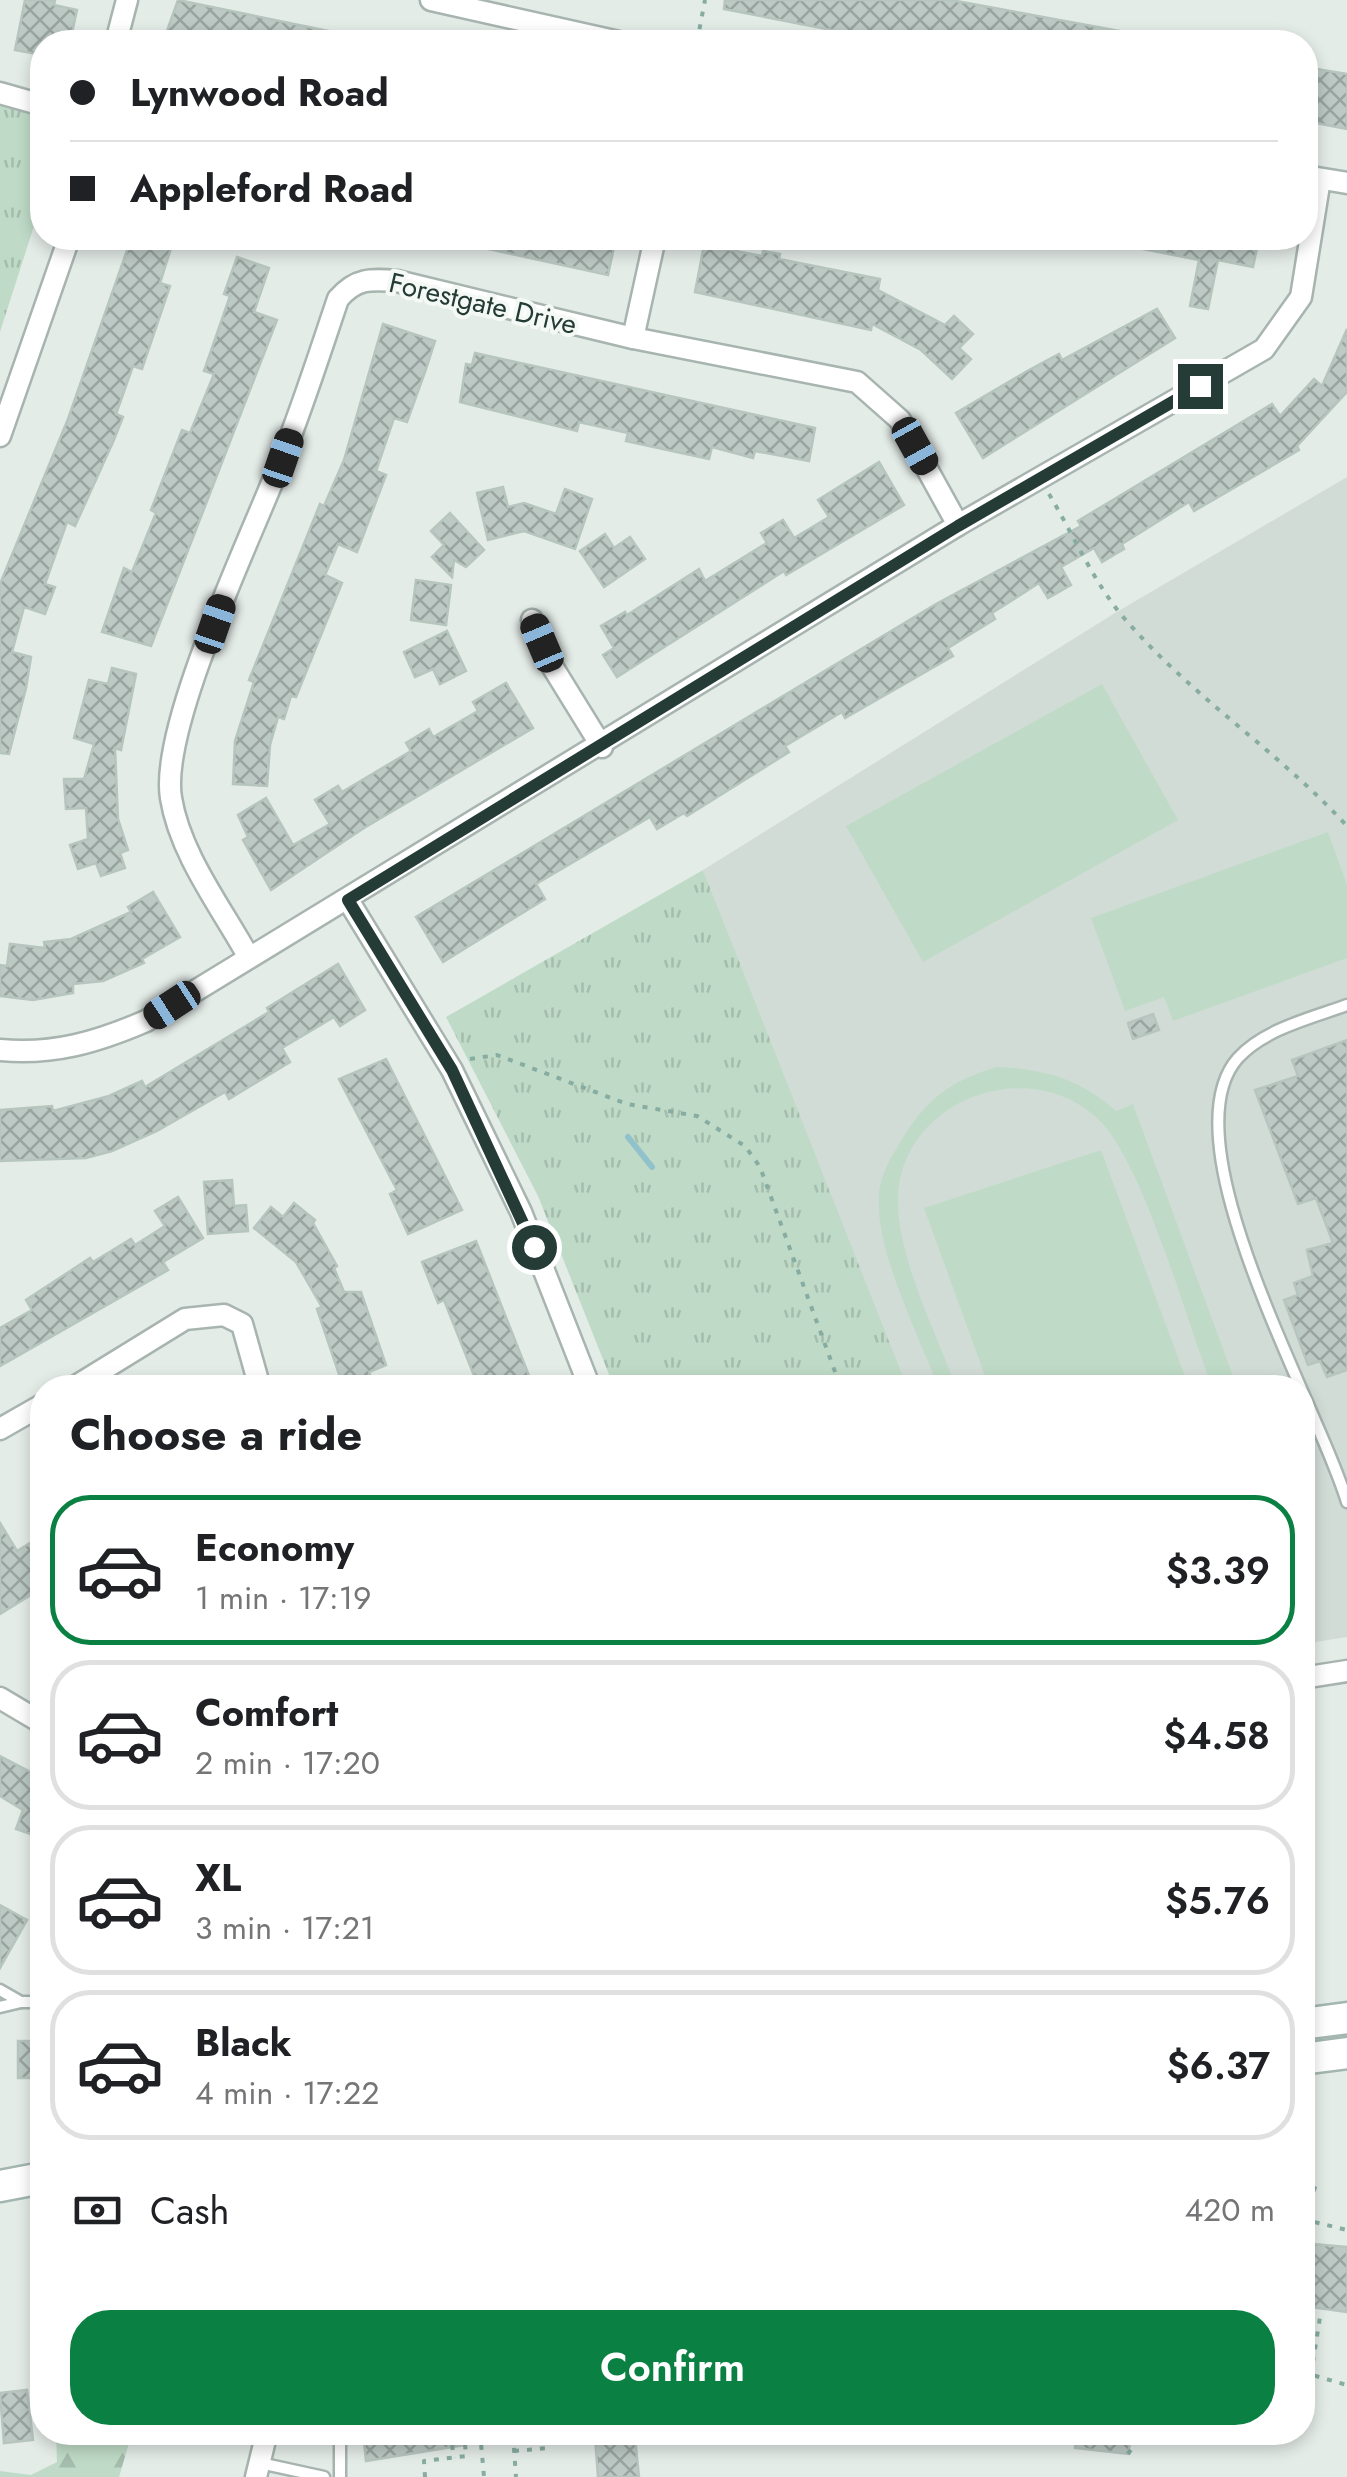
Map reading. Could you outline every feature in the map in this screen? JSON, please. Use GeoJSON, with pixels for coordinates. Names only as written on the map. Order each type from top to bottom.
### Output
{"type":"FeatureCollection","features":[{"type":"Feature","properties":{"kind":"main road"},"geometry":{"type":"LineString","coordinates":[[1315,2022],[1347,2018]]}},
{"type":"Feature","properties":{"kind":"main road"},"geometry":{"type":"LineString","coordinates":[[1315,2057],[1347,2053]]}},
{"type":"Feature","properties":{"kind":"main road"},"geometry":{"type":"LineString","coordinates":[[0,2189],[30,2181]]}},
{"type":"Feature","properties":{"kind":"main road"},"geometry":{"type":"LineString","coordinates":[[0,2189],[30,2195]]}},
{"type":"Feature","properties":{"kind":"street"},"geometry":{"type":"LineString","coordinates":[[119,30],[126,0]]}},
{"type":"Feature","properties":{"kind":"street"},"geometry":{"type":"LineString","coordinates":[[430,0],[565,30]]}},
{"type":"Feature","properties":{"kind":"street"},"geometry":{"type":"LineString","coordinates":[[0,94],[30,102]]}},
{"type":"Feature","properties":{"kind":"street"},"geometry":{"type":"LineString","coordinates":[[1318,178],[1347,183]]}},
{"type":"Feature","properties":{"kind":"street"},"geometry":{"type":"LineString","coordinates":[[0,436],[65,250]]}},
{"type":"Feature","properties":{"kind":"street"},"geometry":{"type":"LineString","coordinates":[[633,338],[652,250]]}},
{"type":"Feature","properties":{"kind":"street"},"geometry":{"type":"LineString","coordinates":[[0,1050],[30,1052],[89,1045],[146,1021],[248,956],[602,747],[958,526],[1264,349],[1300,296],[1305,250]]}},
{"type":"Feature","properties":{"kind":"street","name":"Forestgate Drive"},"geometry":{"type":"LineString","coordinates":[[248,956],[180,832],[170,795],[175,752],[226,594],[283,458],[338,299],[351,284],[365,279],[397,281],[633,338],[856,382],[900,420],[958,526]]}},
{"type":"Feature","properties":{"kind":"street"},"geometry":{"type":"LineString","coordinates":[[532,620],[552,666],[602,747]]}},
{"type":"Feature","properties":{"kind":"street"},"geometry":{"type":"LineString","coordinates":[[348,900],[452,1070],[521,1212],[585,1375]]}},
{"type":"Feature","properties":{"kind":"street"},"geometry":{"type":"LineString","coordinates":[[94,1375],[185,1319],[224,1315],[242,1324],[256,1375]]}},
{"type":"Feature","properties":{"kind":"street"},"geometry":{"type":"LineString","coordinates":[[0,1429],[30,1412]]}},
{"type":"Feature","properties":{"kind":"street"},"geometry":{"type":"LineString","coordinates":[[1315,1676],[1347,1671]]}},
{"type":"Feature","properties":{"kind":"street"},"geometry":{"type":"LineString","coordinates":[[0,1698],[30,1716]]}},
{"type":"Feature","properties":{"kind":"street"},"geometry":{"type":"LineString","coordinates":[[258,2470],[264,2445]]}},
{"type":"Feature","properties":{"kind":"lane"},"geometry":{"type":"LineString","coordinates":[[1303,1375],[1240,1237],[1217,1154],[1216,1110],[1237,1058],[1280,1030],[1347,1004]]}},
{"type":"Feature","properties":{"kind":"lane"},"geometry":{"type":"LineString","coordinates":[[1315,1401],[1341,1458],[1347,1502]]}},
{"type":"Feature","properties":{"kind":"lane"},"geometry":{"type":"LineString","coordinates":[[0,1990],[21,2002]]}},
{"type":"Feature","properties":{"kind":"lane"},"geometry":{"type":"LineString","coordinates":[[0,2007],[30,2002]]}},
{"type":"Feature","properties":{"kind":"lane"},"geometry":{"type":"LineString","coordinates":[[340,2445],[340,2477]]}},
{"type":"Feature","properties":{"kind":"lane"},"geometry":{"type":"LineString","coordinates":[[258,2470],[324,2477]]}},
{"type":"Feature","properties":{"kind":"path"},"geometry":{"type":"LineString","coordinates":[[699,30],[705,0]]}},
{"type":"Feature","properties":{"kind":"path"},"geometry":{"type":"LineString","coordinates":[[1041,480],[1120,614],[1233,724],[1304,780],[1347,826]]}},
{"type":"Feature","properties":{"kind":"path"},"geometry":{"type":"LineString","coordinates":[[452,1070],[476,1056],[497,1055],[627,1104],[698,1116],[745,1146],[760,1167],[836,1375]]}},
{"type":"Feature","properties":{"kind":"path"},"geometry":{"type":"LineString","coordinates":[[1315,2187],[1318,2179]]}},
{"type":"Feature","properties":{"kind":"path"},"geometry":{"type":"LineString","coordinates":[[1315,2222],[1347,2230]]}},
{"type":"Feature","properties":{"kind":"path"},"geometry":{"type":"LineString","coordinates":[[1315,2349],[1320,2316]]}},
{"type":"Feature","properties":{"kind":"path"},"geometry":{"type":"LineString","coordinates":[[1315,2376],[1347,2386]]}},
{"type":"Feature","properties":{"kind":"path"},"geometry":{"type":"LineString","coordinates":[[452,2445],[454,2458]]}},
{"type":"Feature","properties":{"kind":"path"},"geometry":{"type":"LineString","coordinates":[[425,2477],[424,2461],[466,2456],[465,2445]]}},
{"type":"Feature","properties":{"kind":"path"},"geometry":{"type":"LineString","coordinates":[[481,2445],[484,2477]]}},
{"type":"Feature","properties":{"kind":"path"},"geometry":{"type":"LineString","coordinates":[[514,2445],[516,2477]]}},
{"type":"Feature","properties":{"kind":"path"},"geometry":{"type":"LineString","coordinates":[[514,2451],[549,2445]]}},
{"type":"Feature","properties":{"kind":"path"},"geometry":{"type":"LineString","coordinates":[[1128,2454],[1134,2445]]}},
{"type":"Feature","properties":{"kind":"path"},"geometry":{"type":"LineString","coordinates":[[428,2452],[429,2460]]}},
{"type":"Feature","properties":{"kind":"shaded area"},"geometry":{"type":"Polygon","coordinates":[[[1347,477],[1347,1637],[1315,1642],[1315,1375],[899,1375],[703,870],[1115,613],[1347,477]]]}},
{"type":"Feature","properties":{"kind":"green space"},"geometry":{"type":"Polygon","coordinates":[[[0,93],[30,100],[30,238],[0,332],[0,93]]]}},
{"type":"Feature","properties":{"kind":"green space"},"geometry":{"type":"Polygon","coordinates":[[[1102,684],[1178,820],[923,962],[846,826],[1102,684]]]}},
{"type":"Feature","properties":{"kind":"green space"},"geometry":{"type":"Polygon","coordinates":[[[1328,832],[1347,885],[1347,958],[1173,1021],[1164,997],[1125,1011],[1091,918],[1328,832]]]}},
{"type":"Feature","properties":{"kind":"green space"},"geometry":{"type":"Polygon","coordinates":[[[703,870],[902,1375],[609,1375],[538,1196],[446,1017],[703,870]]]}},
{"type":"Feature","properties":{"kind":"green space"},"geometry":{"type":"Polygon","coordinates":[[[996,1067],[1029,1070],[1075,1083],[1116,1111],[1133,1104],[1233,1375],[1208,1375],[1148,1208],[1117,1143],[1101,1122],[1073,1101],[1040,1090],[1007,1089],[974,1096],[945,1112],[921,1135],[904,1164],[898,1199],[904,1245],[951,1375],[933,1375],[891,1267],[880,1218],[880,1187],[892,1155],[924,1108],[968,1077],[996,1067]]]}},
{"type":"Feature","properties":{"kind":"green space"},"geometry":{"type":"Polygon","coordinates":[[[1101,1150],[1185,1375],[985,1375],[924,1208],[1101,1150]]]}},
{"type":"Feature","properties":{"kind":"green space"},"geometry":{"type":"Polygon","coordinates":[[[56,2445],[128,2445],[119,2477],[0,2477],[0,2471],[31,2475],[57,2462],[56,2445]]]}},
{"type":"Feature","properties":{"kind":"building"},"geometry":{"type":"Polygon","coordinates":[[[25,0],[55,0],[54,5],[77,10],[73,30],[30,30],[30,53],[15,50],[25,0]]]}},
{"type":"Feature","properties":{"kind":"building"},"geometry":{"type":"Polygon","coordinates":[[[178,0],[324,30],[167,30],[178,0]]]}},
{"type":"Feature","properties":{"kind":"building"},"geometry":{"type":"Polygon","coordinates":[[[725,0],[951,0],[1114,30],[832,30],[724,9],[725,0]]]}},
{"type":"Feature","properties":{"kind":"building"},"geometry":{"type":"Polygon","coordinates":[[[1318,69],[1347,74],[1347,129],[1318,123],[1318,69]]]}},
{"type":"Feature","properties":{"kind":"building"},"geometry":{"type":"Polygon","coordinates":[[[127,250],[170,250],[160,283],[170,286],[142,369],[133,366],[116,414],[123,417],[113,442],[75,526],[67,522],[45,584],[55,587],[45,614],[24,607],[12,652],[31,657],[26,688],[9,754],[0,753],[0,584],[68,419],[127,250]]]}},
{"type":"Feature","properties":{"kind":"building"},"geometry":{"type":"Polygon","coordinates":[[[493,250],[613,250],[608,275],[493,250]]]}},
{"type":"Feature","properties":{"kind":"building"},"geometry":{"type":"Polygon","coordinates":[[[703,250],[780,254],[779,259],[880,279],[878,290],[945,325],[954,316],[973,334],[959,348],[971,359],[952,379],[921,350],[872,324],[871,330],[695,292],[703,250]]]}},
{"type":"Feature","properties":{"kind":"building"},"geometry":{"type":"Polygon","coordinates":[[[1148,250],[1257,250],[1253,267],[1218,260],[1208,309],[1190,306],[1199,260],[1148,250]]]}},
{"type":"Feature","properties":{"kind":"building"},"geometry":{"type":"Polygon","coordinates":[[[237,257],[269,268],[254,312],[277,320],[151,646],[102,632],[124,568],[132,572],[156,513],[151,510],[182,430],[190,433],[214,374],[204,371],[230,296],[224,294],[237,257]]]}},
{"type":"Feature","properties":{"kind":"building"},"geometry":{"type":"Polygon","coordinates":[[[1157,309],[1175,338],[983,458],[956,413],[1059,354],[1062,360],[1157,309]]]}},
{"type":"Feature","properties":{"kind":"building"},"geometry":{"type":"Polygon","coordinates":[[[383,324],[435,341],[426,369],[407,422],[394,418],[376,471],[386,475],[357,552],[338,544],[325,575],[342,583],[296,697],[291,696],[284,719],[278,717],[270,745],[267,786],[233,784],[235,741],[254,682],[249,680],[320,504],[324,506],[344,460],[383,324]]]}},
{"type":"Feature","properties":{"kind":"building"},"geometry":{"type":"Polygon","coordinates":[[[1347,329],[1347,392],[1297,446],[1299,450],[1194,511],[1189,502],[1122,544],[1124,549],[1102,562],[1094,548],[1061,567],[1071,585],[1048,598],[1039,583],[992,613],[995,619],[948,648],[953,656],[845,718],[842,712],[785,746],[789,752],[687,816],[684,813],[657,829],[650,817],[536,884],[545,899],[443,962],[416,917],[936,604],[1081,526],[1078,521],[1272,404],[1280,416],[1314,379],[1322,386],[1347,329]]]}},
{"type":"Feature","properties":{"kind":"building"},"geometry":{"type":"Polygon","coordinates":[[[475,353],[815,428],[809,461],[755,451],[753,458],[712,447],[709,459],[626,441],[628,433],[579,422],[577,431],[460,402],[466,364],[472,365],[475,353]]]}},
{"type":"Feature","properties":{"kind":"building"},"geometry":{"type":"Polygon","coordinates":[[[879,462],[904,505],[786,575],[784,571],[617,677],[603,655],[614,648],[601,626],[625,612],[627,615],[699,569],[705,581],[767,543],[761,533],[783,520],[794,538],[829,517],[818,500],[879,462]]]}},
{"type":"Feature","properties":{"kind":"building"},"geometry":{"type":"Polygon","coordinates":[[[503,487],[508,507],[524,503],[556,514],[565,489],[592,499],[575,549],[524,531],[488,540],[477,493],[503,487]]]}},
{"type":"Feature","properties":{"kind":"building"},"geometry":{"type":"Polygon","coordinates":[[[450,513],[484,550],[466,567],[454,560],[452,577],[432,557],[444,545],[431,531],[450,513]]]}},
{"type":"Feature","properties":{"kind":"building"},"geometry":{"type":"Polygon","coordinates":[[[605,534],[614,548],[630,537],[645,559],[604,587],[580,551],[605,534]]]}},
{"type":"Feature","properties":{"kind":"building"},"geometry":{"type":"Polygon","coordinates":[[[416,580],[451,585],[446,625],[411,620],[416,580]]]}},
{"type":"Feature","properties":{"kind":"building"},"geometry":{"type":"Polygon","coordinates":[[[447,631],[466,671],[440,684],[433,669],[415,677],[404,652],[447,631]]]}},
{"type":"Feature","properties":{"kind":"building"},"geometry":{"type":"Polygon","coordinates":[[[112,668],[136,674],[121,750],[115,748],[118,819],[128,850],[120,853],[125,868],[101,876],[96,863],[78,869],[70,845],[88,839],[86,808],[66,809],[64,779],[84,779],[94,744],[74,738],[89,680],[108,684],[112,668]]]}},
{"type":"Feature","properties":{"kind":"building"},"geometry":{"type":"Polygon","coordinates":[[[506,683],[533,728],[364,828],[271,890],[243,840],[248,837],[238,815],[266,798],[293,845],[330,824],[315,800],[338,786],[342,792],[411,751],[406,743],[429,729],[433,737],[478,711],[473,702],[506,683]]]}},
{"type":"Feature","properties":{"kind":"building"},"geometry":{"type":"Polygon","coordinates":[[[153,892],[180,937],[142,959],[144,963],[103,981],[73,984],[73,993],[33,1000],[0,996],[0,965],[7,966],[10,944],[45,948],[44,942],[71,939],[131,912],[128,907],[153,892]]]}},
{"type":"Feature","properties":{"kind":"building"},"geometry":{"type":"Polygon","coordinates":[[[338,964],[365,1010],[340,1026],[334,1017],[282,1048],[290,1062],[229,1099],[225,1092],[157,1131],[112,1151],[86,1158],[0,1161],[0,1110],[52,1106],[53,1111],[109,1096],[142,1081],[145,1087],[269,1012],[267,1008],[338,964]]]}},
{"type":"Feature","properties":{"kind":"building"},"geometry":{"type":"Polygon","coordinates":[[[1153,1014],[1159,1030],[1133,1039],[1128,1023],[1153,1014]]]}},
{"type":"Feature","properties":{"kind":"building"},"geometry":{"type":"Polygon","coordinates":[[[1347,1040],[1347,1370],[1327,1377],[1320,1361],[1308,1365],[1284,1300],[1298,1295],[1294,1283],[1313,1276],[1307,1250],[1333,1243],[1316,1198],[1298,1204],[1255,1090],[1298,1076],[1292,1060],[1347,1040]]]}},
{"type":"Feature","properties":{"kind":"building"},"geometry":{"type":"Polygon","coordinates":[[[386,1059],[462,1210],[408,1234],[390,1194],[397,1190],[339,1079],[386,1059]]]}},
{"type":"Feature","properties":{"kind":"building"},"geometry":{"type":"Polygon","coordinates":[[[232,1180],[234,1206],[246,1205],[248,1231],[208,1234],[204,1182],[232,1180]]]}},
{"type":"Feature","properties":{"kind":"building"},"geometry":{"type":"Polygon","coordinates":[[[178,1197],[203,1238],[163,1262],[168,1270],[0,1366],[0,1328],[32,1310],[26,1300],[90,1258],[93,1262],[131,1239],[135,1245],[165,1226],[155,1211],[178,1197]]]}},
{"type":"Feature","properties":{"kind":"building"},"geometry":{"type":"Polygon","coordinates":[[[294,1203],[315,1220],[313,1223],[337,1266],[334,1268],[344,1292],[361,1292],[386,1365],[369,1372],[370,1375],[339,1375],[317,1309],[322,1307],[296,1262],[254,1228],[271,1207],[283,1217],[294,1203]]]}},
{"type":"Feature","properties":{"kind":"building"},"geometry":{"type":"Polygon","coordinates":[[[476,1241],[529,1375],[474,1375],[444,1300],[438,1303],[422,1262],[476,1241]]]}},
{"type":"Feature","properties":{"kind":"building"},"geometry":{"type":"Polygon","coordinates":[[[0,1523],[17,1551],[30,1543],[30,1595],[0,1614],[0,1523]]]}},
{"type":"Feature","properties":{"kind":"building"},"geometry":{"type":"Polygon","coordinates":[[[0,1756],[30,1772],[30,1834],[16,1829],[23,1810],[0,1796],[0,1756]]]}},
{"type":"Feature","properties":{"kind":"building"},"geometry":{"type":"Polygon","coordinates":[[[0,1905],[27,1920],[0,1968],[0,1905]]]}},
{"type":"Feature","properties":{"kind":"building"},"geometry":{"type":"Polygon","coordinates":[[[18,2041],[30,2041],[30,2078],[18,2078],[18,2041]]]}},
{"type":"Feature","properties":{"kind":"building"},"geometry":{"type":"Polygon","coordinates":[[[1315,2244],[1347,2247],[1347,2312],[1315,2308],[1315,2244]]]}},
{"type":"Feature","properties":{"kind":"building"},"geometry":{"type":"Polygon","coordinates":[[[27,2390],[30,2440],[4,2443],[0,2393],[27,2390]]]}},
{"type":"Feature","properties":{"kind":"building"},"geometry":{"type":"Polygon","coordinates":[[[364,2445],[465,2445],[366,2461],[364,2445]]]}},
{"type":"Feature","properties":{"kind":"building"},"geometry":{"type":"Polygon","coordinates":[[[596,2445],[636,2445],[639,2477],[598,2477],[596,2445]]]}},
{"type":"Feature","properties":{"kind":"building"},"geometry":{"type":"Polygon","coordinates":[[[1075,2445],[1130,2445],[1128,2454],[1075,2448],[1075,2445]]]}},
{"type":"Feature","properties":{"kind":"waterway"},"geometry":{"type":"LineString","coordinates":[[628,1137],[652,1167]]}},
{"type":"Feature","properties":{"kind":"route"},"geometry":{"type":"LineString","coordinates":[[534,1247],[452,1070],[348,900],[958,526],[1200,386]]}}]}
